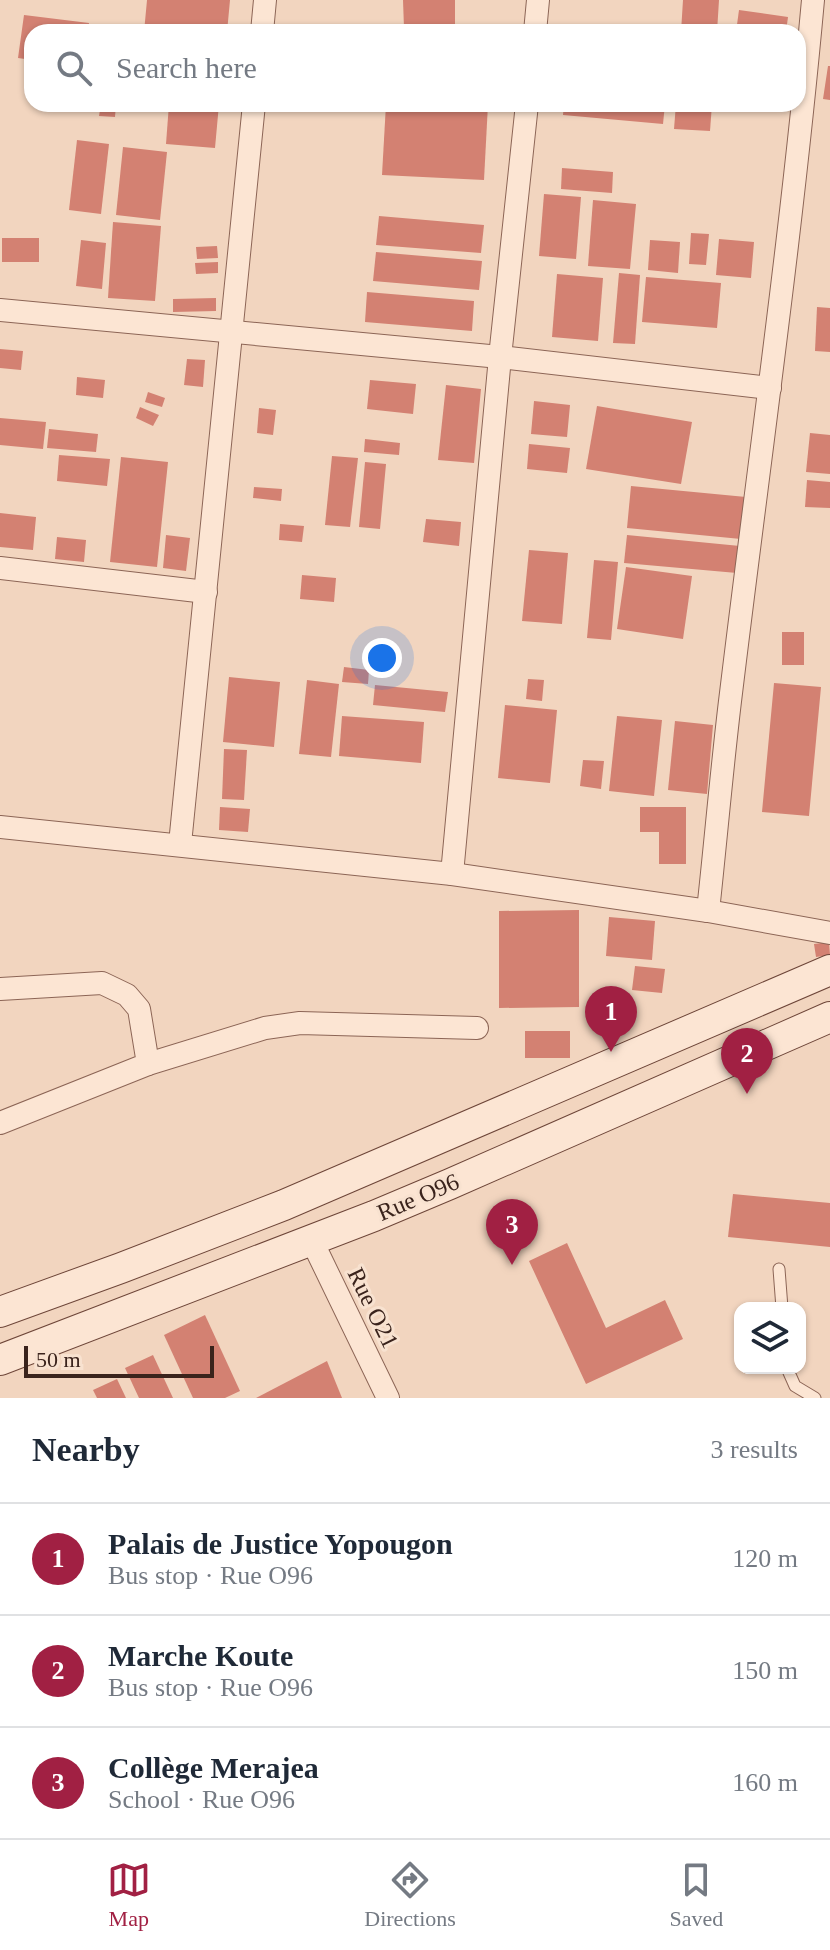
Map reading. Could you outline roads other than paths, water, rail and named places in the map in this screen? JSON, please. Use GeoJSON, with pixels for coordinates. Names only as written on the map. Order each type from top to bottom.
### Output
{"type":"FeatureCollection","features":[{"type":"Feature","properties":{"kind":"main road","name":"Rue O96"},"geometry":{"type":"LineString","coordinates":[[0,1312],[284,1205],[830,970]]}},
{"type":"Feature","properties":{"kind":"main road","name":"Rue O96"},"geometry":{"type":"LineString","coordinates":[[0,1360],[312,1241],[450,1184],[830,1017]]}},
{"type":"Feature","properties":{"kind":"street"},"geometry":{"type":"LineString","coordinates":[[263,24],[265,0]]}},
{"type":"Feature","properties":{"kind":"street"},"geometry":{"type":"LineString","coordinates":[[536,24],[538,0]]}},
{"type":"Feature","properties":{"kind":"street"},"geometry":{"type":"LineString","coordinates":[[806,76],[813,0]]}},
{"type":"Feature","properties":{"kind":"street"},"geometry":{"type":"LineString","coordinates":[[180,844],[253,112]]}},
{"type":"Feature","properties":{"kind":"street"},"geometry":{"type":"LineString","coordinates":[[452,874],[526,112]]}},
{"type":"Feature","properties":{"kind":"street"},"geometry":{"type":"LineString","coordinates":[[708,911],[730,696],[803,112]]}},
{"type":"Feature","properties":{"kind":"street"},"geometry":{"type":"LineString","coordinates":[[0,310],[500,357],[770,388]]}},
{"type":"Feature","properties":{"kind":"street"},"geometry":{"type":"LineString","coordinates":[[0,568],[206,592]]}},
{"type":"Feature","properties":{"kind":"street"},"geometry":{"type":"LineString","coordinates":[[0,827],[452,874],[708,911],[830,933]]}},
{"type":"Feature","properties":{"kind":"street"},"geometry":{"type":"LineString","coordinates":[[0,989],[102,983],[127,995],[139,1009],[148,1064]]}},
{"type":"Feature","properties":{"kind":"street"},"geometry":{"type":"LineString","coordinates":[[0,1123],[148,1064],[265,1028],[300,1023],[477,1028]]}},
{"type":"Feature","properties":{"kind":"street","name":"Rue O21"},"geometry":{"type":"LineString","coordinates":[[312,1241],[388,1398]]}},
{"type":"Feature","properties":{"kind":"lane"},"geometry":{"type":"LineString","coordinates":[[779,1269],[782,1302]]}},
{"type":"Feature","properties":{"kind":"lane"},"geometry":{"type":"LineString","coordinates":[[790,1374],[795,1386],[815,1398]]}},
{"type":"Feature","properties":{"kind":"place","name":"Palais de Justice Yopougon"},"geometry":{"type":"Point","coordinates":[611,1052]}},
{"type":"Feature","properties":{"kind":"place","name":"Marche Koute"},"geometry":{"type":"Point","coordinates":[747,1094]}},
{"type":"Feature","properties":{"kind":"place","name":"Collège Merajea"},"geometry":{"type":"Point","coordinates":[512,1265]}}]}
